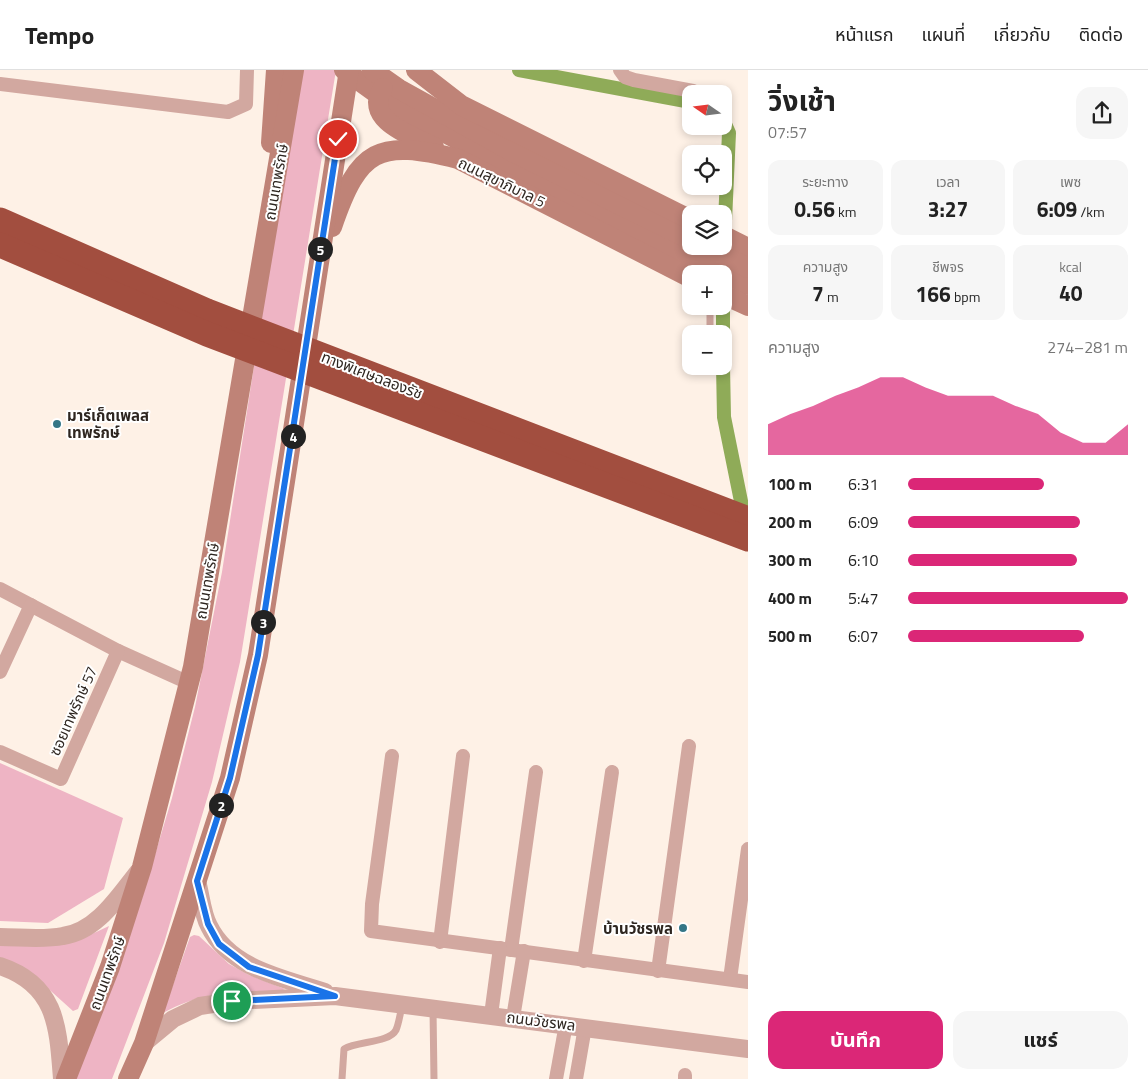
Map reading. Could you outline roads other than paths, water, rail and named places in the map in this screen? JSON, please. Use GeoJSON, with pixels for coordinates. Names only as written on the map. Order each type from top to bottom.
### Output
{"type":"FeatureCollection","features":[{"type":"Feature","properties":{"kind":"highway","name":"ทางพิเศษฉลองรัช"},"geometry":{"type":"LineString","coordinates":[[0,220],[207,311],[748,519]]}},
{"type":"Feature","properties":{"kind":"highway","name":"ทางพิเศษฉลองรัช"},"geometry":{"type":"LineString","coordinates":[[0,245],[207,334],[748,539]]}},
{"type":"Feature","properties":{"kind":"main road"},"geometry":{"type":"LineString","coordinates":[[261,265],[276,70]]}},
{"type":"Feature","properties":{"kind":"main road","name":"ถนนเทพรักษ์"},"geometry":{"type":"LineString","coordinates":[[66,1079],[110,967],[142,867],[189,683],[294,70]]}},
{"type":"Feature","properties":{"kind":"main road","name":"ถนนสุขาภิบาล 5"},"geometry":{"type":"LineString","coordinates":[[344,70],[391,104],[503,164],[748,285]]}},
{"type":"Feature","properties":{"kind":"main road"},"geometry":{"type":"LineString","coordinates":[[128,1079],[144,1043],[230,778],[258,655],[289,466],[315,278],[349,70]]}},
{"type":"Feature","properties":{"kind":"main road"},"geometry":{"type":"LineString","coordinates":[[372,70],[399,89],[511,151],[682,236]]}},
{"type":"Feature","properties":{"kind":"main road"},"geometry":{"type":"LineString","coordinates":[[416,70],[461,105]]}},
{"type":"Feature","properties":{"kind":"main road"},"geometry":{"type":"LineString","coordinates":[[458,159],[387,122],[382,116],[378,100],[385,85],[392,80],[407,77],[682,216]]}},
{"type":"Feature","properties":{"kind":"main road","name":"ถนนสุขาภิบาล 5"},"geometry":{"type":"LineString","coordinates":[[315,278],[350,182],[364,163],[385,151],[401,148],[421,150],[458,159],[682,273]]}},
{"type":"Feature","properties":{"kind":"main road"},"geometry":{"type":"LineString","coordinates":[[732,240],[748,248]]}},
{"type":"Feature","properties":{"kind":"main road"},"geometry":{"type":"LineString","coordinates":[[722,255],[748,268]]}},
{"type":"Feature","properties":{"kind":"main road"},"geometry":{"type":"LineString","coordinates":[[732,299],[748,306]]}},
{"type":"Feature","properties":{"kind":"street"},"geometry":{"type":"LineString","coordinates":[[0,84],[228,112],[246,104],[247,70]]}},
{"type":"Feature","properties":{"kind":"street"},"geometry":{"type":"LineString","coordinates":[[620,70],[625,77],[634,80],[682,89]]}},
{"type":"Feature","properties":{"kind":"street"},"geometry":{"type":"LineString","coordinates":[[0,589],[118,651],[189,683]]}},
{"type":"Feature","properties":{"kind":"street"},"geometry":{"type":"LineString","coordinates":[[0,672],[31,605]]}},
{"type":"Feature","properties":{"kind":"street","name":"ซอยเทพรักษ์ 57"},"geometry":{"type":"LineString","coordinates":[[0,752],[61,779],[118,651]]}},
{"type":"Feature","properties":{"kind":"street"},"geometry":{"type":"LineString","coordinates":[[658,971],[689,746]]}},
{"type":"Feature","properties":{"kind":"street"},"geometry":{"type":"LineString","coordinates":[[392,756],[370,928],[374,932],[748,982]]}},
{"type":"Feature","properties":{"kind":"street"},"geometry":{"type":"LineString","coordinates":[[440,942],[463,756]]}},
{"type":"Feature","properties":{"kind":"street"},"geometry":{"type":"LineString","coordinates":[[514,1018],[512,950],[536,772]]}},
{"type":"Feature","properties":{"kind":"street"},"geometry":{"type":"LineString","coordinates":[[584,960],[612,772]]}},
{"type":"Feature","properties":{"kind":"street"},"geometry":{"type":"LineString","coordinates":[[730,979],[748,849]]}},
{"type":"Feature","properties":{"kind":"street"},"geometry":{"type":"LineString","coordinates":[[0,937],[62,936],[80,931],[104,913],[142,867]]}},
{"type":"Feature","properties":{"kind":"street","name":"ถนนวัชรพล"},"geometry":{"type":"LineString","coordinates":[[197,881],[208,924],[219,944],[249,967],[335,996]]}},
{"type":"Feature","properties":{"kind":"street"},"geometry":{"type":"LineString","coordinates":[[491,1015],[512,950]]}},
{"type":"Feature","properties":{"kind":"street"},"geometry":{"type":"LineString","coordinates":[[0,966],[12,970],[35,984],[49,1003],[58,1027],[62,1079]]}},
{"type":"Feature","properties":{"kind":"street","name":"ถนนวัชรพล"},"geometry":{"type":"LineString","coordinates":[[144,1043],[173,1019],[200,1006],[232,1001],[335,996],[585,1026],[748,1049]]}},
{"type":"Feature","properties":{"kind":"street"},"geometry":{"type":"LineString","coordinates":[[556,1079],[566,1024]]}},
{"type":"Feature","properties":{"kind":"street"},"geometry":{"type":"LineString","coordinates":[[576,1079],[585,1026]]}},
{"type":"Feature","properties":{"kind":"lane"},"geometry":{"type":"LineString","coordinates":[[342,1079],[344,1050],[352,1045],[388,1038],[395,1031],[403,1003]]}},
{"type":"Feature","properties":{"kind":"lane"},"geometry":{"type":"LineString","coordinates":[[433,1007],[434,1079]]}},
{"type":"Feature","properties":{"kind":"waterway"},"geometry":{"type":"LineString","coordinates":[[519,70],[682,100]]}},
{"type":"Feature","properties":{"kind":"waterway"},"geometry":{"type":"LineString","coordinates":[[726,205],[729,135]]}},
{"type":"Feature","properties":{"kind":"waterway"},"geometry":{"type":"LineString","coordinates":[[723,315],[723,325]]}},
{"type":"Feature","properties":{"kind":"waterway"},"geometry":{"type":"LineString","coordinates":[[723,375],[724,417],[745,521]]}},
{"type":"Feature","properties":{"kind":"place","name":"มาร์เก็ตเพลส เทพรักษ์"},"geometry":{"type":"Point","coordinates":[57,424]}},
{"type":"Feature","properties":{"kind":"place","name":"บ้านวัชรพล"},"geometry":{"type":"Point","coordinates":[683,928]}}]}
